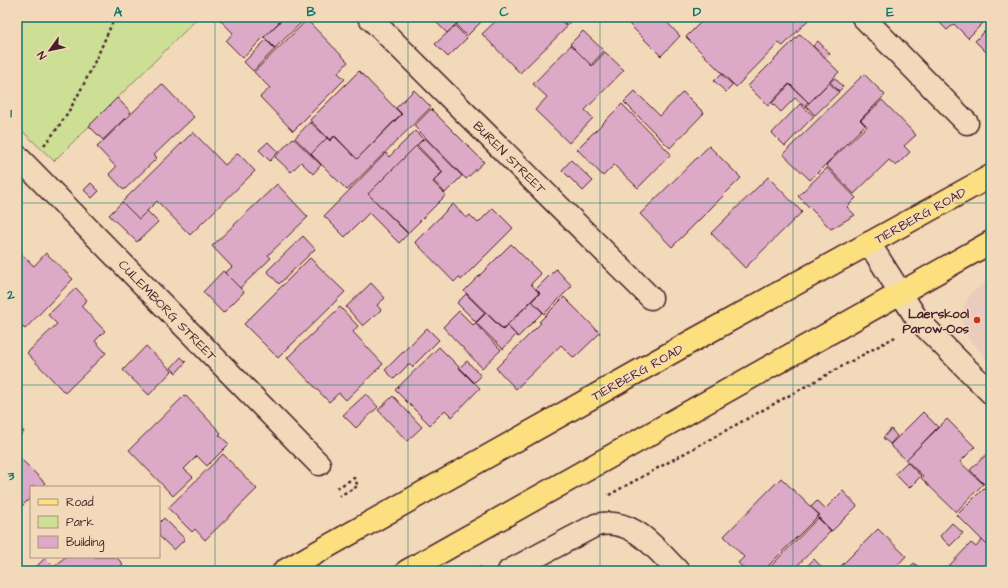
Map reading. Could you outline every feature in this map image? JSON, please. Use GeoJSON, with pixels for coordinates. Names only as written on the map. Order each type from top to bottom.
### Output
{"type":"FeatureCollection","features":[{"type":"Feature","properties":{"kind":"main road","name":"TIERBERG ROAD"},"geometry":{"type":"LineString","coordinates":[[284,571],[869,242],[991,176]]}},
{"type":"Feature","properties":{"kind":"main road"},"geometry":{"type":"LineString","coordinates":[[407,571],[991,242]]}},
{"type":"Feature","properties":{"kind":"street","name":"BUREN STREET"},"geometry":{"type":"LineString","coordinates":[[369,17],[651,298]]}},
{"type":"Feature","properties":{"kind":"street"},"geometry":{"type":"LineString","coordinates":[[863,17],[967,122]]}},
{"type":"Feature","properties":{"kind":"street","name":"CULEMBORG STREET"},"geometry":{"type":"LineString","coordinates":[[17,156],[319,464]]}},
{"type":"Feature","properties":{"kind":"street"},"geometry":{"type":"LineString","coordinates":[[869,242],[917,318],[991,393]]}},
{"type":"Feature","properties":{"kind":"street"},"geometry":{"type":"LineString","coordinates":[[509,571],[596,525],[607,522],[621,524],[634,530],[678,571]]}},
{"type":"Feature","properties":{"kind":"path"},"geometry":{"type":"LineString","coordinates":[[40,150],[52,136],[72,103],[115,17]]}},
{"type":"Feature","properties":{"kind":"path"},"geometry":{"type":"LineString","coordinates":[[604,497],[897,336]]}},
{"type":"Feature","properties":{"kind":"path"},"geometry":{"type":"LineString","coordinates":[[337,488],[354,478],[358,486],[339,496]]}},
{"type":"Feature","properties":{"kind":"path"},"geometry":{"type":"LineString","coordinates":[[474,571],[484,566]]}},
{"type":"Feature","properties":{"kind":"shaded area","name":"Laerskool Parow-Oos"},"geometry":{"type":"Polygon","coordinates":[[[991,279],[991,363],[968,338],[963,326],[962,313],[972,292],[991,279]]]}},
{"type":"Feature","properties":{"kind":"green space"},"geometry":{"type":"Polygon","coordinates":[[[17,17],[199,17],[54,161],[17,126],[17,17]]]}},
{"type":"Feature","properties":{"kind":"building"},"geometry":{"type":"Polygon","coordinates":[[[217,17],[284,17],[243,58],[226,41],[233,33],[217,17]]]}},
{"type":"Feature","properties":{"kind":"building"},"geometry":{"type":"Polygon","coordinates":[[[285,17],[307,17],[275,48],[264,37],[285,17]]]}},
{"type":"Feature","properties":{"kind":"building"},"geometry":{"type":"Polygon","coordinates":[[[431,17],[463,17],[447,33],[431,17]]]}},
{"type":"Feature","properties":{"kind":"building"},"geometry":{"type":"Polygon","coordinates":[[[464,17],[486,17],[467,36],[456,25],[464,17]]]}},
{"type":"Feature","properties":{"kind":"building"},"geometry":{"type":"Polygon","coordinates":[[[500,17],[558,17],[567,27],[520,73],[482,34],[500,17]]]}},
{"type":"Feature","properties":{"kind":"building"},"geometry":{"type":"Polygon","coordinates":[[[559,17],[575,17],[567,25],[559,17]]]}},
{"type":"Feature","properties":{"kind":"building"},"geometry":{"type":"Polygon","coordinates":[[[626,17],[662,17],[680,36],[661,56],[624,19],[626,17]]]}},
{"type":"Feature","properties":{"kind":"building"},"geometry":{"type":"Polygon","coordinates":[[[706,17],[811,17],[783,46],[779,43],[736,87],[686,37],[706,17]]]}},
{"type":"Feature","properties":{"kind":"building"},"geometry":{"type":"Polygon","coordinates":[[[934,17],[989,17],[968,38],[954,24],[947,30],[934,17]]]}},
{"type":"Feature","properties":{"kind":"building"},"geometry":{"type":"Polygon","coordinates":[[[307,20],[348,62],[338,73],[345,79],[293,131],[260,97],[270,88],[254,72],[307,20]]]}},
{"type":"Feature","properties":{"kind":"building"},"geometry":{"type":"Polygon","coordinates":[[[991,25],[991,57],[975,41],[991,25]]]}},
{"type":"Feature","properties":{"kind":"building"},"geometry":{"type":"Polygon","coordinates":[[[455,26],[467,38],[448,57],[435,44],[455,26]]]}},
{"type":"Feature","properties":{"kind":"building"},"geometry":{"type":"Polygon","coordinates":[[[583,31],[604,51],[591,65],[570,44],[583,31]]]}},
{"type":"Feature","properties":{"kind":"building"},"geometry":{"type":"Polygon","coordinates":[[[800,34],[839,72],[809,103],[789,84],[768,106],[748,86],[800,34]]]}},
{"type":"Feature","properties":{"kind":"building"},"geometry":{"type":"Polygon","coordinates":[[[266,40],[275,49],[253,71],[244,62],[266,40]]]}},
{"type":"Feature","properties":{"kind":"building"},"geometry":{"type":"Polygon","coordinates":[[[818,41],[830,54],[826,58],[813,46],[818,41]]]}},
{"type":"Feature","properties":{"kind":"building"},"geometry":{"type":"Polygon","coordinates":[[[571,45],[592,66],[605,52],[624,70],[585,110],[593,118],[569,143],[535,110],[547,97],[533,84],[571,45]]]}},
{"type":"Feature","properties":{"kind":"building"},"geometry":{"type":"Polygon","coordinates":[[[359,71],[401,114],[357,159],[334,136],[330,140],[310,120],[359,71]]]}},
{"type":"Feature","properties":{"kind":"building"},"geometry":{"type":"Polygon","coordinates":[[[721,74],[733,85],[726,92],[714,81],[721,74]]]}},
{"type":"Feature","properties":{"kind":"building"},"geometry":{"type":"Polygon","coordinates":[[[864,74],[885,95],[860,120],[865,125],[810,180],[783,154],[864,74]]]}},
{"type":"Feature","properties":{"kind":"building"},"geometry":{"type":"Polygon","coordinates":[[[835,78],[843,87],[839,91],[830,82],[835,78]]]}},
{"type":"Feature","properties":{"kind":"building"},"geometry":{"type":"Polygon","coordinates":[[[829,83],[839,92],[815,115],[806,106],[829,83]]]}},
{"type":"Feature","properties":{"kind":"building"},"geometry":{"type":"Polygon","coordinates":[[[162,84],[194,117],[154,155],[157,158],[124,190],[109,174],[116,167],[97,147],[162,84]]]}},
{"type":"Feature","properties":{"kind":"building"},"geometry":{"type":"Polygon","coordinates":[[[790,84],[808,102],[804,106],[795,98],[781,112],[772,103],[790,84]]]}},
{"type":"Feature","properties":{"kind":"building"},"geometry":{"type":"Polygon","coordinates":[[[414,90],[431,107],[347,190],[311,154],[327,138],[330,141],[335,136],[357,159],[402,114],[396,108],[414,90]]]}},
{"type":"Feature","properties":{"kind":"building"},"geometry":{"type":"Polygon","coordinates":[[[635,91],[660,116],[683,92],[704,113],[670,148],[624,102],[635,91]]]}},
{"type":"Feature","properties":{"kind":"building"},"geometry":{"type":"Polygon","coordinates":[[[117,98],[131,112],[103,140],[89,126],[117,98]]]}},
{"type":"Feature","properties":{"kind":"building"},"geometry":{"type":"Polygon","coordinates":[[[882,100],[916,135],[904,146],[910,152],[896,166],[889,160],[854,194],[826,165],[867,126],[861,120],[882,100]]]}},
{"type":"Feature","properties":{"kind":"building"},"geometry":{"type":"Polygon","coordinates":[[[622,104],[671,154],[638,188],[614,165],[603,176],[577,149],[622,104]]]}},
{"type":"Feature","properties":{"kind":"building"},"geometry":{"type":"Polygon","coordinates":[[[800,104],[814,116],[785,146],[772,133],[800,104]]]}},
{"type":"Feature","properties":{"kind":"building"},"geometry":{"type":"Polygon","coordinates":[[[431,109],[484,162],[466,179],[414,126],[431,109]]]}},
{"type":"Feature","properties":{"kind":"building"},"geometry":{"type":"Polygon","coordinates":[[[310,122],[327,138],[311,154],[295,138],[310,122]]]}},
{"type":"Feature","properties":{"kind":"building"},"geometry":{"type":"Polygon","coordinates":[[[415,131],[423,139],[368,194],[408,234],[399,243],[369,213],[345,237],[324,216],[386,153],[389,157],[415,131]]]}},
{"type":"Feature","properties":{"kind":"building"},"geometry":{"type":"Polygon","coordinates":[[[193,132],[225,165],[238,153],[255,171],[190,235],[157,201],[139,219],[122,202],[193,132]]]}},
{"type":"Feature","properties":{"kind":"building"},"geometry":{"type":"Polygon","coordinates":[[[293,138],[321,165],[313,174],[301,162],[291,172],[275,157],[293,138]]]}},
{"type":"Feature","properties":{"kind":"building"},"geometry":{"type":"Polygon","coordinates":[[[425,138],[462,176],[445,193],[434,181],[443,172],[417,145],[425,138]]]}},
{"type":"Feature","properties":{"kind":"building"},"geometry":{"type":"Polygon","coordinates":[[[268,142],[278,152],[270,161],[259,150],[268,142]]]}},
{"type":"Feature","properties":{"kind":"building"},"geometry":{"type":"Polygon","coordinates":[[[416,146],[442,172],[433,182],[446,195],[408,233],[368,194],[416,146]]]}},
{"type":"Feature","properties":{"kind":"building"},"geometry":{"type":"Polygon","coordinates":[[[709,146],[741,178],[672,247],[640,214],[709,146]]]}},
{"type":"Feature","properties":{"kind":"building"},"geometry":{"type":"Polygon","coordinates":[[[571,160],[593,181],[583,191],[562,170],[571,160]]]}},
{"type":"Feature","properties":{"kind":"building"},"geometry":{"type":"Polygon","coordinates":[[[827,168],[856,198],[847,207],[855,215],[831,229],[798,196],[827,168]]]}},
{"type":"Feature","properties":{"kind":"building"},"geometry":{"type":"Polygon","coordinates":[[[768,177],[802,212],[745,268],[711,233],[768,177]]]}},
{"type":"Feature","properties":{"kind":"building"},"geometry":{"type":"Polygon","coordinates":[[[91,183],[99,191],[92,198],[84,190],[91,183]]]}},
{"type":"Feature","properties":{"kind":"building"},"geometry":{"type":"Polygon","coordinates":[[[277,184],[308,217],[268,255],[271,258],[240,288],[225,273],[232,267],[212,246],[277,184]]]}},
{"type":"Feature","properties":{"kind":"building"},"geometry":{"type":"Polygon","coordinates":[[[122,202],[139,219],[147,211],[158,222],[137,242],[109,215],[122,202]]]}},
{"type":"Feature","properties":{"kind":"building"},"geometry":{"type":"Polygon","coordinates":[[[453,204],[466,218],[470,215],[478,223],[493,208],[513,228],[461,280],[459,277],[454,282],[415,242],[453,204]]]}},
{"type":"Feature","properties":{"kind":"building"},"geometry":{"type":"Polygon","coordinates":[[[303,236],[315,249],[279,284],[267,271],[303,236]]]}},
{"type":"Feature","properties":{"kind":"building"},"geometry":{"type":"Polygon","coordinates":[[[511,244],[541,274],[531,284],[539,293],[503,329],[464,291],[511,244]]]}},
{"type":"Feature","properties":{"kind":"building"},"geometry":{"type":"Polygon","coordinates":[[[17,250],[34,266],[46,253],[73,279],[25,329],[17,321],[17,250]]]}},
{"type":"Feature","properties":{"kind":"building"},"geometry":{"type":"Polygon","coordinates":[[[310,258],[345,292],[278,358],[244,324],[310,258]]]}},
{"type":"Feature","properties":{"kind":"building"},"geometry":{"type":"Polygon","coordinates":[[[556,269],[572,286],[544,314],[532,301],[540,293],[536,289],[556,269]]]}},
{"type":"Feature","properties":{"kind":"building"},"geometry":{"type":"Polygon","coordinates":[[[223,271],[244,292],[223,313],[203,292],[223,271]]]}},
{"type":"Feature","properties":{"kind":"building"},"geometry":{"type":"Polygon","coordinates":[[[371,283],[385,298],[377,305],[381,310],[363,326],[346,307],[371,283]]]}},
{"type":"Feature","properties":{"kind":"building"},"geometry":{"type":"Polygon","coordinates":[[[76,288],[87,300],[81,306],[105,331],[95,341],[106,353],[65,393],[27,353],[57,324],[48,315],[76,288]]]}},
{"type":"Feature","properties":{"kind":"building"},"geometry":{"type":"Polygon","coordinates":[[[466,294],[485,313],[476,322],[457,303],[466,294]]]}},
{"type":"Feature","properties":{"kind":"building"},"geometry":{"type":"Polygon","coordinates":[[[564,297],[600,333],[574,358],[561,345],[516,389],[496,368],[541,323],[539,322],[564,297]]]}},
{"type":"Feature","properties":{"kind":"building"},"geometry":{"type":"Polygon","coordinates":[[[532,301],[543,312],[518,337],[507,325],[532,301]]]}},
{"type":"Feature","properties":{"kind":"building"},"geometry":{"type":"Polygon","coordinates":[[[340,307],[358,326],[353,332],[383,364],[346,400],[339,393],[329,402],[287,358],[340,307]]]}},
{"type":"Feature","properties":{"kind":"building"},"geometry":{"type":"Polygon","coordinates":[[[459,311],[473,325],[475,323],[501,350],[482,368],[443,327],[459,311]]]}},
{"type":"Feature","properties":{"kind":"building"},"geometry":{"type":"Polygon","coordinates":[[[486,313],[503,330],[507,326],[516,335],[503,349],[476,323],[486,313]]]}},
{"type":"Feature","properties":{"kind":"building"},"geometry":{"type":"Polygon","coordinates":[[[427,328],[439,340],[412,367],[409,364],[394,379],[385,370],[427,328]]]}},
{"type":"Feature","properties":{"kind":"building"},"geometry":{"type":"Polygon","coordinates":[[[146,346],[172,371],[149,395],[123,370],[146,346]]]}},
{"type":"Feature","properties":{"kind":"building"},"geometry":{"type":"Polygon","coordinates":[[[439,347],[480,388],[452,417],[445,410],[430,425],[395,390],[439,347]]]}},
{"type":"Feature","properties":{"kind":"building"},"geometry":{"type":"Polygon","coordinates":[[[181,357],[186,362],[176,373],[171,368],[181,357]]]}},
{"type":"Feature","properties":{"kind":"building"},"geometry":{"type":"Polygon","coordinates":[[[467,361],[481,376],[474,383],[459,368],[467,361]]]}},
{"type":"Feature","properties":{"kind":"building"},"geometry":{"type":"Polygon","coordinates":[[[366,394],[378,407],[356,428],[343,415],[366,394]]]}},
{"type":"Feature","properties":{"kind":"building"},"geometry":{"type":"Polygon","coordinates":[[[185,395],[221,433],[219,435],[229,444],[207,466],[197,456],[184,469],[193,477],[173,496],[129,450],[185,395]]]}},
{"type":"Feature","properties":{"kind":"building"},"geometry":{"type":"Polygon","coordinates":[[[393,396],[422,427],[407,441],[378,410],[393,396]]]}},
{"type":"Feature","properties":{"kind":"building"},"geometry":{"type":"Polygon","coordinates":[[[923,412],[938,427],[906,460],[890,445],[923,412]]]}},
{"type":"Feature","properties":{"kind":"building"},"geometry":{"type":"Polygon","coordinates":[[[947,419],[975,447],[960,462],[983,484],[956,512],[921,478],[923,476],[906,460],[947,419]]]}},
{"type":"Feature","properties":{"kind":"building"},"geometry":{"type":"Polygon","coordinates":[[[17,424],[24,432],[17,438],[17,424]]]}},
{"type":"Feature","properties":{"kind":"building"},"geometry":{"type":"Polygon","coordinates":[[[891,429],[897,436],[890,444],[883,438],[891,429]]]}},
{"type":"Feature","properties":{"kind":"building"},"geometry":{"type":"Polygon","coordinates":[[[990,451],[991,452],[991,491],[970,470],[990,451]]]}},
{"type":"Feature","properties":{"kind":"building"},"geometry":{"type":"Polygon","coordinates":[[[223,454],[257,489],[205,540],[195,529],[192,532],[168,508],[223,454]]]}},
{"type":"Feature","properties":{"kind":"building"},"geometry":{"type":"Polygon","coordinates":[[[17,455],[45,483],[42,486],[30,486],[30,498],[17,511],[17,455]]]}},
{"type":"Feature","properties":{"kind":"building"},"geometry":{"type":"Polygon","coordinates":[[[907,462],[921,476],[909,488],[895,474],[907,462]]]}},
{"type":"Feature","properties":{"kind":"building"},"geometry":{"type":"Polygon","coordinates":[[[781,478],[819,515],[763,571],[759,571],[755,567],[752,571],[747,571],[738,563],[744,557],[724,536],[781,478]]]}},
{"type":"Feature","properties":{"kind":"building"},"geometry":{"type":"Polygon","coordinates":[[[986,486],[991,491],[991,549],[957,515],[986,486]]]}},
{"type":"Feature","properties":{"kind":"building"},"geometry":{"type":"Polygon","coordinates":[[[843,491],[857,506],[832,531],[818,517],[820,515],[811,507],[817,501],[825,509],[843,491]]]}},
{"type":"Feature","properties":{"kind":"building"},"geometry":{"type":"Polygon","coordinates":[[[164,518],[185,539],[174,550],[160,537],[160,522],[164,518]]]}},
{"type":"Feature","properties":{"kind":"building"},"geometry":{"type":"Polygon","coordinates":[[[818,518],[831,531],[792,571],[774,571],[770,567],[818,518]]]}},
{"type":"Feature","properties":{"kind":"building"},"geometry":{"type":"Polygon","coordinates":[[[952,523],[963,533],[950,546],[940,536],[952,523]]]}},
{"type":"Feature","properties":{"kind":"building"},"geometry":{"type":"Polygon","coordinates":[[[878,529],[906,556],[892,571],[836,571],[878,529]]]}},
{"type":"Feature","properties":{"kind":"building"},"geometry":{"type":"Polygon","coordinates":[[[982,540],[991,549],[991,571],[945,570],[971,543],[976,547],[982,540]]]}},
{"type":"Feature","properties":{"kind":"building"},"geometry":{"type":"Polygon","coordinates":[[[45,558],[53,566],[48,571],[32,571],[45,558]]]}},
{"type":"Feature","properties":{"kind":"building"},"geometry":{"type":"Polygon","coordinates":[[[64,558],[117,558],[123,564],[116,571],[50,571],[64,558]]]}},
{"type":"Feature","properties":{"kind":"building"},"geometry":{"type":"Polygon","coordinates":[[[814,559],[825,571],[802,571],[814,559]]]}},
{"type":"Feature","properties":{"kind":"building"},"geometry":{"type":"Polygon","coordinates":[[[914,563],[923,571],[906,571],[914,563]]]}},
{"type":"Feature","properties":{"kind":"place","name":"Laerskool Parow-Oos"},"geometry":{"type":"Point","coordinates":[977,320]}}]}
